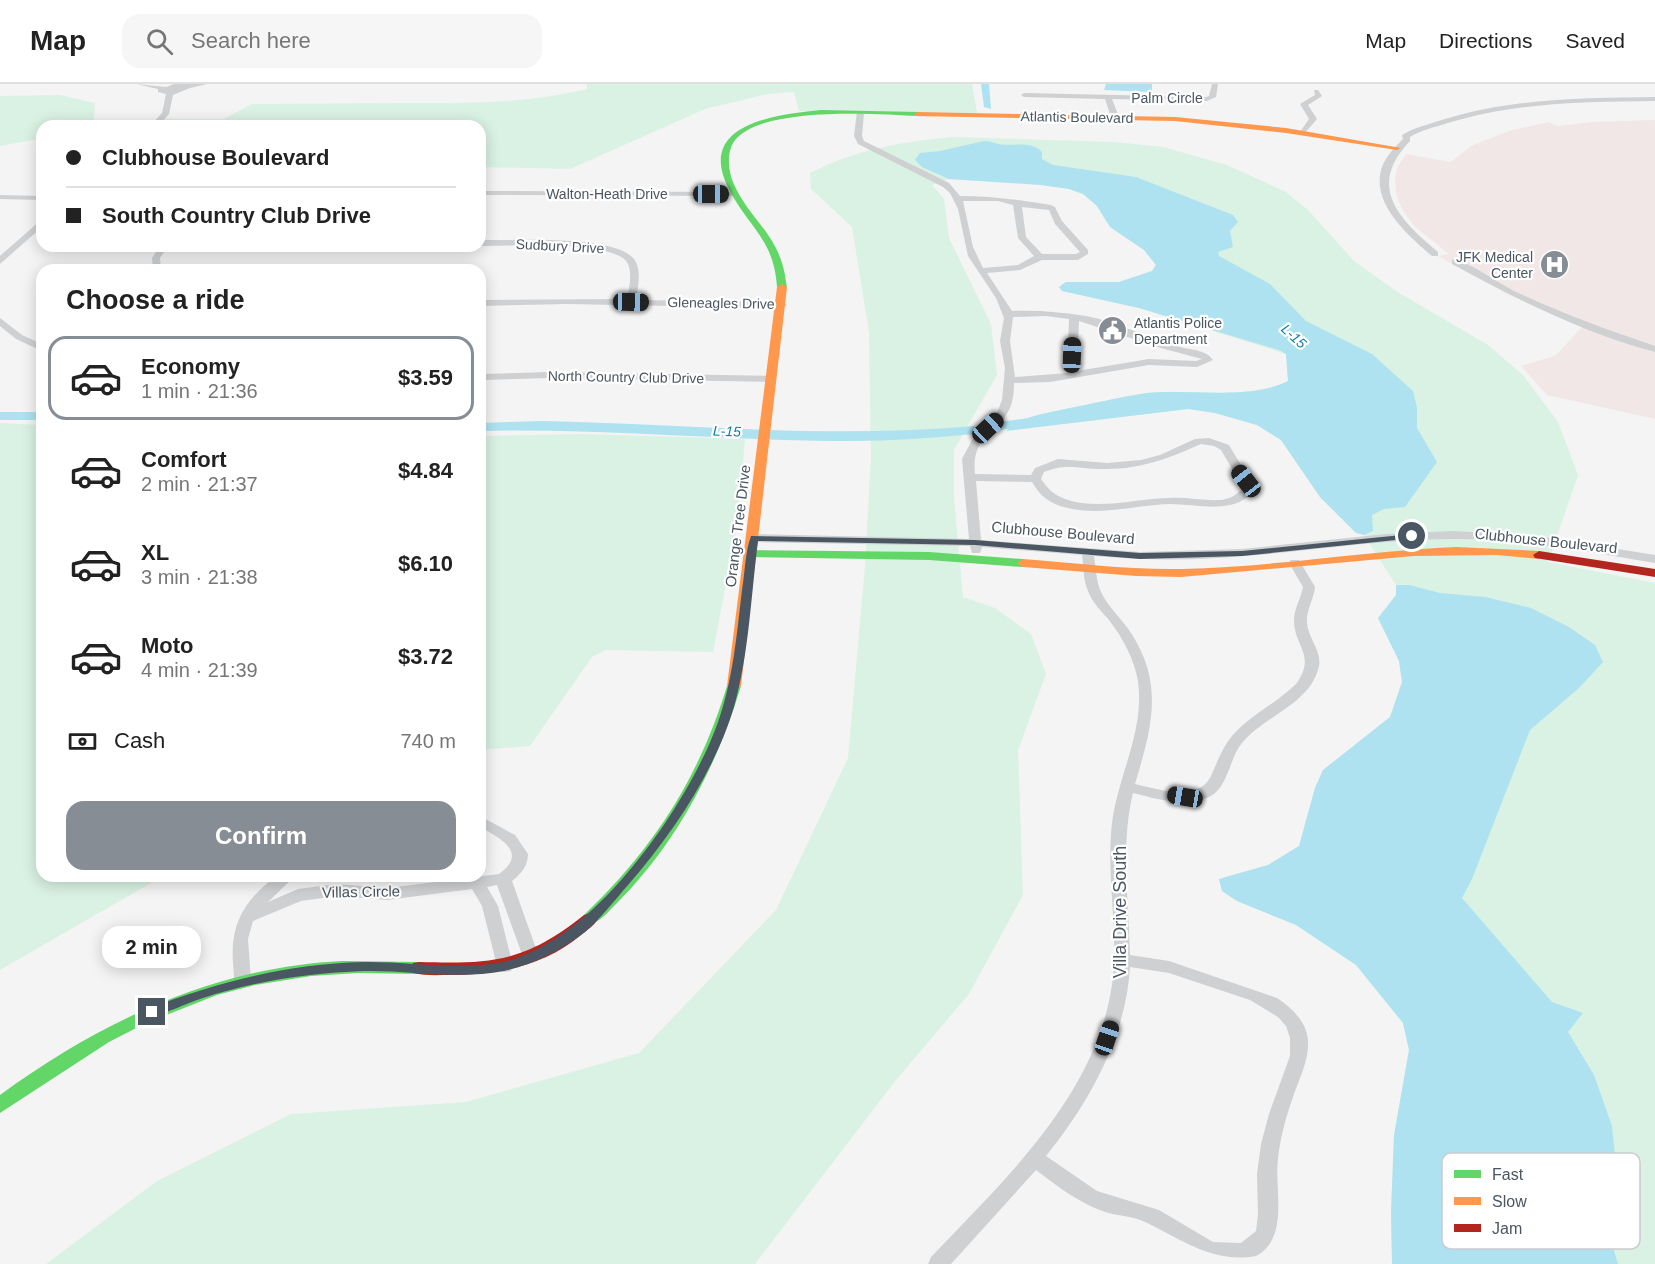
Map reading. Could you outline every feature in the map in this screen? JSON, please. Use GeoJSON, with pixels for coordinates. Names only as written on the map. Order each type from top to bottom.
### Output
{"type":"FeatureCollection","features":[{"type":"Feature","properties":{"kind":"street"},"geometry":{"type":"LineString","coordinates":[[139,84],[163,88],[204,84]]}},
{"type":"Feature","properties":{"kind":"street"},"geometry":{"type":"LineString","coordinates":[[1047,84],[1050,96]]}},
{"type":"Feature","properties":{"kind":"street","name":"Palm Circle"},"geometry":{"type":"LineString","coordinates":[[1024,95],[1207,99],[1212,97],[1215,84]]}},
{"type":"Feature","properties":{"kind":"street"},"geometry":{"type":"LineString","coordinates":[[163,88],[161,92],[170,93],[183,91],[185,86]]}},
{"type":"Feature","properties":{"kind":"street"},"geometry":{"type":"LineString","coordinates":[[1304,132],[1313,119],[1304,104],[1319,96],[1316,91]]}},
{"type":"Feature","properties":{"kind":"street"},"geometry":{"type":"LineString","coordinates":[[160,120],[165,114],[170,93]]}},
{"type":"Feature","properties":{"kind":"street","name":"Palm Circle"},"geometry":{"type":"LineString","coordinates":[[1108,97],[1115,117]]}},
{"type":"Feature","properties":{"kind":"street"},"geometry":{"type":"LineString","coordinates":[[1435,254],[1402,224],[1388,202],[1385,192],[1384,173],[1391,155],[1402,144],[1423,135],[1426,129],[1460,117],[1512,106],[1578,100],[1655,99]]}},
{"type":"Feature","properties":{"kind":"street"},"geometry":{"type":"LineString","coordinates":[[860,113],[858,136],[861,142],[946,185],[959,198],[966,240],[972,258],[1008,314],[1009,325],[1005,344],[1010,367],[1004,410],[978,437],[970,450],[969,477],[976,558]]}},
{"type":"Feature","properties":{"kind":"street","name":"Atlantis Boulevard"},"geometry":{"type":"LineString","coordinates":[[757,124],[808,114],[1115,117],[1214,122],[1402,144]]}},
{"type":"Feature","properties":{"kind":"street","name":"Orange Tree Drive"},"geometry":{"type":"LineString","coordinates":[[0,1105],[46,1071],[121,1026],[198,994],[243,981],[334,967],[475,969],[505,966],[531,957],[555,946],[579,930],[599,911],[638,866],[673,819],[695,783],[717,740],[729,707],[736,675],[782,304],[781,273],[774,252],[734,194],[726,169],[728,147],[734,137],[757,124]]}},
{"type":"Feature","properties":{"kind":"street","name":"Walton-Heath Drive"},"geometry":{"type":"LineString","coordinates":[[486,193],[734,194]]}},
{"type":"Feature","properties":{"kind":"street"},"geometry":{"type":"LineString","coordinates":[[0,197],[36,198]]}},
{"type":"Feature","properties":{"kind":"street"},"geometry":{"type":"LineString","coordinates":[[959,198],[998,199],[1017,204],[1042,205],[1052,209],[1058,222],[1085,252],[1071,258],[1040,257],[1020,267],[982,271]]}},
{"type":"Feature","properties":{"kind":"street"},"geometry":{"type":"LineString","coordinates":[[1017,204],[1022,238],[1040,257]]}},
{"type":"Feature","properties":{"kind":"street"},"geometry":{"type":"LineString","coordinates":[[0,261],[36,228]]}},
{"type":"Feature","properties":{"kind":"street","name":"Sudbury Drive"},"geometry":{"type":"LineString","coordinates":[[486,243],[586,244],[617,250],[628,257],[632,266],[631,302]]}},
{"type":"Feature","properties":{"kind":"street"},"geometry":{"type":"LineString","coordinates":[[1455,262],[1510,292],[1555,312],[1608,334],[1655,349]]}},
{"type":"Feature","properties":{"kind":"street","name":"Gleneagles Drive"},"geometry":{"type":"LineString","coordinates":[[486,303],[782,304]]}},
{"type":"Feature","properties":{"kind":"street"},"geometry":{"type":"LineString","coordinates":[[1008,314],[1046,313],[1088,319],[1164,346],[1198,354],[1208,360],[1197,364],[1149,362],[1102,372],[1072,374],[1050,379],[1009,380]]}},
{"type":"Feature","properties":{"kind":"street"},"geometry":{"type":"LineString","coordinates":[[1072,374],[1074,316]]}},
{"type":"Feature","properties":{"kind":"street"},"geometry":{"type":"LineString","coordinates":[[2,325],[36,345]]}},
{"type":"Feature","properties":{"kind":"street","name":"North Country Club Drive"},"geometry":{"type":"LineString","coordinates":[[486,377],[549,375],[772,380]]}},
{"type":"Feature","properties":{"kind":"street"},"geometry":{"type":"LineString","coordinates":[[969,477],[1035,479],[1047,493],[1064,501],[1105,508],[1167,501],[1224,502],[1239,498],[1248,486],[1228,449],[1208,442],[1191,443],[1164,456],[1128,465],[1058,462],[1040,470],[1035,479]]}},
{"type":"Feature","properties":{"kind":"street","name":"Clubhouse Boulevard"},"geometry":{"type":"LineString","coordinates":[[750,554],[1089,561],[1201,556],[1386,538],[1453,535],[1538,540],[1655,559]]}},
{"type":"Feature","properties":{"kind":"street","name":"Clubhouse Boulevard"},"geometry":{"type":"LineString","coordinates":[[754,538],[975,543],[1089,561],[1202,572],[1461,549],[1496,550],[1573,558],[1655,573]]}},
{"type":"Feature","properties":{"kind":"street","name":"Villa Drive South"},"geometry":{"type":"LineString","coordinates":[[938,1264],[1056,1133],[1083,1093],[1112,1025],[1123,960],[1120,823],[1126,787],[1144,726],[1146,687],[1134,650],[1095,591],[1089,561]]}},
{"type":"Feature","properties":{"kind":"street"},"geometry":{"type":"LineString","coordinates":[[1126,787],[1185,797],[1207,792],[1214,786],[1226,755],[1236,740],[1250,726],[1303,686],[1312,666],[1311,651],[1300,624],[1301,610],[1309,587],[1295,564]]}},
{"type":"Feature","properties":{"kind":"street"},"geometry":{"type":"LineString","coordinates":[[486,824],[503,834],[519,848],[521,856],[519,865],[513,873],[503,879],[531,957]]}},
{"type":"Feature","properties":{"kind":"street","name":"Villas Circle"},"geometry":{"type":"LineString","coordinates":[[486,882],[503,879]]}},
{"type":"Feature","properties":{"kind":"street"},"geometry":{"type":"LineString","coordinates":[[243,981],[240,938],[248,917],[263,897],[280,882]]}},
{"type":"Feature","properties":{"kind":"street","name":"Villas Circle"},"geometry":{"type":"LineString","coordinates":[[248,917],[298,895],[337,890],[387,894],[484,882]]}},
{"type":"Feature","properties":{"kind":"street"},"geometry":{"type":"LineString","coordinates":[[477,883],[490,906],[505,966]]}},
{"type":"Feature","properties":{"kind":"street"},"geometry":{"type":"LineString","coordinates":[[1035,1159],[1096,1200],[1149,1214],[1193,1244],[1209,1251],[1227,1255],[1242,1252],[1255,1246],[1264,1236],[1268,1223],[1267,1174],[1272,1135],[1299,1056],[1299,1033],[1284,1012],[1259,996],[1166,966],[1123,960]]}},
{"type":"Feature","properties":{"kind":"shaded area","name":"JFK Medical Center"},"geometry":{"type":"Polygon","coordinates":[[[1655,120],[1655,419],[1547,395],[1521,366],[1555,356],[1584,325],[1509,295],[1438,256],[1449,254],[1414,226],[1402,209],[1396,193],[1395,179],[1397,168],[1406,154],[1451,162],[1471,146],[1509,131],[1548,122],[1558,126],[1593,122],[1655,120]]]}},
{"type":"Feature","properties":{"kind":"green space"},"geometry":{"type":"Polygon","coordinates":[[[587,84],[972,84],[977,113],[799,111],[794,92],[767,94],[705,109],[570,169],[486,167],[486,120],[157,120],[224,119],[252,104],[496,102],[542,98],[587,89],[587,84]]]}},
{"type":"Feature","properties":{"kind":"green space"},"geometry":{"type":"Polygon","coordinates":[[[60,95],[95,103],[93,120],[36,120],[36,139],[0,146],[0,96],[60,95]]]}},
{"type":"Feature","properties":{"kind":"green space"},"geometry":{"type":"Polygon","coordinates":[[[953,137],[1115,142],[1163,147],[1227,165],[1286,192],[1308,210],[1354,261],[1396,291],[1488,345],[1523,375],[1558,422],[1578,475],[1548,562],[1655,583],[1655,1264],[1392,1264],[1391,1212],[1394,1135],[1409,1050],[1403,1023],[1356,965],[1296,925],[1237,901],[1222,891],[1219,879],[1268,865],[1299,846],[1315,788],[1323,770],[1390,717],[1402,682],[1399,661],[1378,618],[1396,595],[1396,585],[1364,535],[1356,533],[1320,497],[1281,440],[1257,425],[1215,413],[1188,409],[1006,431],[1034,416],[1146,393],[1218,393],[1254,391],[1272,387],[1288,381],[1286,354],[1139,308],[1062,291],[1059,287],[1066,282],[1119,282],[1152,271],[1156,265],[1144,250],[1110,227],[1097,206],[1083,194],[1069,189],[1041,185],[949,179],[932,185],[944,199],[949,238],[991,324],[997,375],[954,450],[954,498],[963,597],[995,608],[1031,634],[1046,674],[1018,750],[1023,895],[969,994],[896,1080],[755,1264],[46,1264],[157,1181],[291,1114],[466,1102],[639,1053],[776,910],[848,758],[865,566],[871,457],[869,332],[852,227],[811,189],[810,173],[862,152],[915,141],[953,137]]]}},
{"type":"Feature","properties":{"kind":"green space"},"geometry":{"type":"Polygon","coordinates":[[[0,423],[36,425],[36,882],[153,882],[0,970],[0,423]]]}},
{"type":"Feature","properties":{"kind":"green space"},"geometry":{"type":"Polygon","coordinates":[[[580,434],[745,439],[738,521],[713,652],[606,650],[592,657],[530,746],[486,750],[486,436],[580,434]]]}},
{"type":"Feature","properties":{"kind":"water"},"geometry":{"type":"Polygon","coordinates":[[[1106,84],[1152,84],[1152,91],[1104,90],[1106,84]]]}},
{"type":"Feature","properties":{"kind":"water"},"geometry":{"type":"Polygon","coordinates":[[[984,141],[1004,145],[1032,146],[1042,152],[1042,159],[1053,165],[1136,177],[1233,215],[1238,222],[1230,231],[1233,247],[1218,252],[1219,256],[1270,284],[1306,321],[1372,354],[1413,391],[1417,408],[1417,428],[1437,462],[1405,507],[1384,509],[1372,515],[1373,531],[1364,535],[1356,533],[1320,497],[1281,440],[1257,425],[1215,413],[1188,409],[1006,431],[1034,416],[1147,393],[1219,393],[1273,387],[1288,381],[1286,354],[1139,308],[1062,291],[1059,287],[1066,282],[1119,282],[1152,271],[1156,265],[1144,250],[1110,227],[1097,206],[1083,194],[1069,189],[1041,185],[949,179],[922,167],[915,160],[920,153],[984,141]]]}},
{"type":"Feature","properties":{"kind":"water"},"geometry":{"type":"Polygon","coordinates":[[[1396,585],[1409,585],[1440,593],[1485,597],[1531,608],[1569,627],[1595,645],[1603,662],[1579,688],[1530,730],[1472,879],[1462,898],[1552,1002],[1583,1013],[1568,1032],[1594,1075],[1612,1126],[1615,1153],[1442,1153],[1442,1249],[1613,1249],[1618,1264],[1392,1264],[1391,1212],[1394,1135],[1409,1050],[1403,1023],[1356,965],[1296,925],[1237,901],[1222,891],[1219,879],[1268,865],[1299,846],[1315,788],[1323,770],[1390,717],[1402,682],[1399,661],[1378,618],[1396,595],[1396,585]]]}},
{"type":"Feature","properties":{"kind":"waterway","name":"L-15"},"geometry":{"type":"LineString","coordinates":[[985,84],[988,107]]}},
{"type":"Feature","properties":{"kind":"waterway","name":"L-15"},"geometry":{"type":"LineString","coordinates":[[0,416],[36,416]]}},
{"type":"Feature","properties":{"kind":"waterway","name":"L-15"},"geometry":{"type":"LineString","coordinates":[[1000,426],[1035,421]]}},
{"type":"Feature","properties":{"kind":"waterway","name":"L-15"},"geometry":{"type":"LineString","coordinates":[[486,427],[542,425],[851,437],[912,436],[974,430]]}},
{"type":"Feature","properties":{"kind":"traffic: fast"},"geometry":{"type":"LineString","coordinates":[[782,287],[779,266],[772,246],[729,182],[725,168],[726,153],[732,138],[749,127],[795,115],[821,112],[918,114]]}},
{"type":"Feature","properties":{"kind":"traffic: fast"},"geometry":{"type":"LineString","coordinates":[[750,554],[929,556],[1023,563]]}},
{"type":"Feature","properties":{"kind":"traffic: fast"},"geometry":{"type":"LineString","coordinates":[[590,919],[638,869],[679,812],[712,751],[734,686]]}},
{"type":"Feature","properties":{"kind":"traffic: fast"},"geometry":{"type":"LineString","coordinates":[[0,1105],[33,1080],[103,1037],[139,1018],[215,989],[311,969],[419,968]]}},
{"type":"Feature","properties":{"kind":"traffic: slow"},"geometry":{"type":"LineString","coordinates":[[918,114],[1175,119],[1286,130],[1397,148]]}},
{"type":"Feature","properties":{"kind":"traffic: slow"},"geometry":{"type":"LineString","coordinates":[[734,686],[782,287]]}},
{"type":"Feature","properties":{"kind":"traffic: slow"},"geometry":{"type":"LineString","coordinates":[[1023,563],[1136,572],[1181,573],[1414,553],[1456,551],[1539,555]]}},
{"type":"Feature","properties":{"kind":"traffic: jam"},"geometry":{"type":"LineString","coordinates":[[1539,555],[1655,573]]}},
{"type":"Feature","properties":{"kind":"traffic: jam"},"geometry":{"type":"LineString","coordinates":[[419,968],[468,969],[510,963],[550,948],[570,936],[590,919]]}},
{"type":"Feature","properties":{"kind":"place","name":"JFK Medical Center"},"geometry":{"type":"Point","coordinates":[1554,265]}},
{"type":"Feature","properties":{"kind":"place","name":"Atlantis Police Department"},"geometry":{"type":"Point","coordinates":[1113,331]}},
{"type":"Feature","properties":{"kind":"route"},"geometry":{"type":"LineString","coordinates":[[152,1012],[198,994],[243,981],[304,970],[334,967],[482,969],[505,966],[543,953],[579,930],[599,911],[638,866],[673,819],[717,740],[729,707],[736,675],[750,554],[754,538],[932,541],[1140,556],[1201,556],[1412,536]]}}]}
